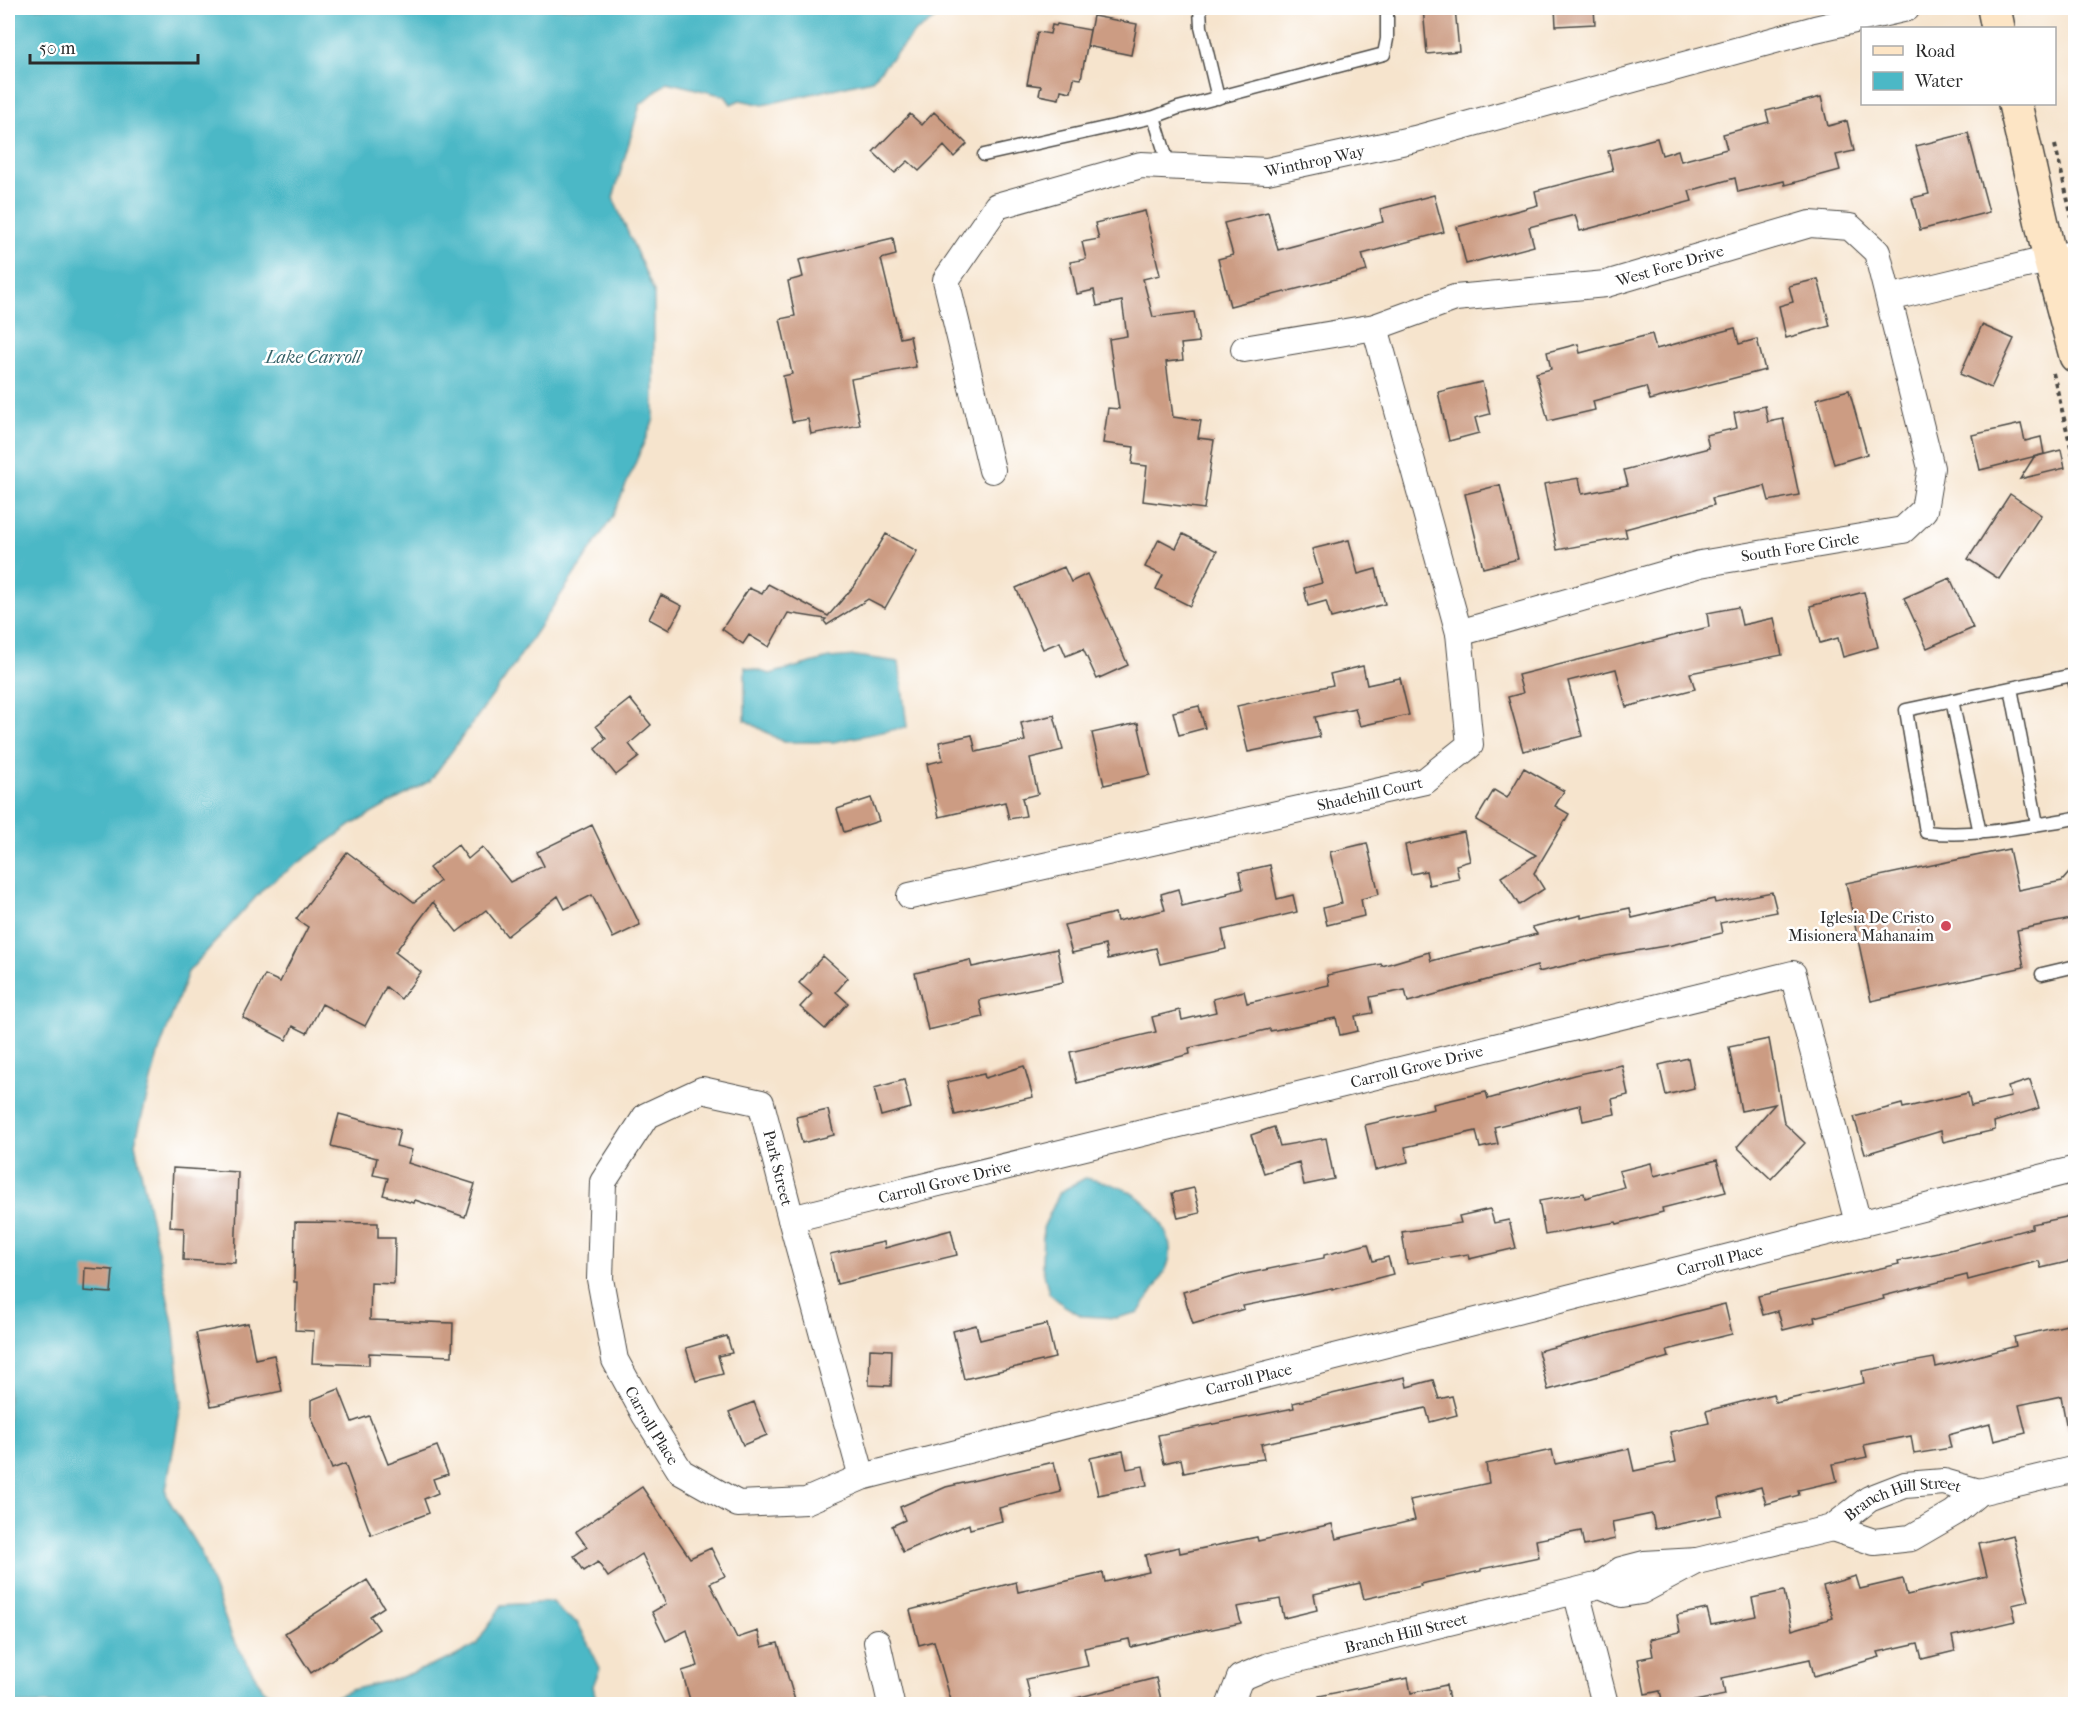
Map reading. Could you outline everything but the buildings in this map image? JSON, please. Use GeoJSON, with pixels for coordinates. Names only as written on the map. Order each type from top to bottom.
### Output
{"type":"FeatureCollection","features":[{"type":"Feature","properties":{"kind":"main road"},"geometry":{"type":"LineString","coordinates":[[1994,8],[1998,27]]}},
{"type":"Feature","properties":{"kind":"main road"},"geometry":{"type":"LineString","coordinates":[[2015,105],[2063,256],[2076,356]]}},
{"type":"Feature","properties":{"kind":"street","name":"Winthrop Way"},"geometry":{"type":"LineString","coordinates":[[992,470],[945,280],[997,206],[1141,165],[1267,171],[1415,139],[1815,29],[1907,8]]}},
{"type":"Feature","properties":{"kind":"street","name":"West Fore Drive"},"geometry":{"type":"LineString","coordinates":[[1244,349],[1375,327],[1455,297],[1605,284],[1810,224],[1850,226],[1877,252],[1889,298]]}},
{"type":"Feature","properties":{"kind":"street"},"geometry":{"type":"LineString","coordinates":[[1889,298],[2063,256]]}},
{"type":"Feature","properties":{"kind":"street","name":"South Fore Circle"},"geometry":{"type":"LineString","coordinates":[[1460,633],[1700,564],[1903,530],[1924,510],[1931,468],[1889,298]]}},
{"type":"Feature","properties":{"kind":"street","name":"Shadehill Court"},"geometry":{"type":"LineString","coordinates":[[910,896],[1425,781],[1470,745],[1460,633],[1375,327]]}},
{"type":"Feature","properties":{"kind":"street","name":"Carroll Grove Drive"},"geometry":{"type":"LineString","coordinates":[[791,1219],[1793,975],[1858,1223]]}},
{"type":"Feature","properties":{"kind":"street","name":"Park Street"},"geometry":{"type":"LineString","coordinates":[[602,1233],[603,1182],[646,1116],[702,1090],[761,1103],[862,1477]]}},
{"type":"Feature","properties":{"kind":"street","name":"Carroll Place"},"geometry":{"type":"LineString","coordinates":[[602,1233],[600,1279],[615,1360],[645,1415],[681,1472],[738,1504],[806,1501],[862,1477],[2076,1169]]}},
{"type":"Feature","properties":{"kind":"street","name":"Branch Hill Street"},"geometry":{"type":"LineString","coordinates":[[1832,1528],[1874,1542],[1911,1539],[1954,1513],[1979,1492],[2076,1469]]}},
{"type":"Feature","properties":{"kind":"street","name":"Branch Hill Street"},"geometry":{"type":"LineString","coordinates":[[1230,1704],[1240,1678],[1269,1666],[1588,1588],[1622,1594],[1641,1591],[1697,1561],[1832,1528],[1869,1499],[1905,1485],[1944,1482],[1979,1492]]}},
{"type":"Feature","properties":{"kind":"street"},"geometry":{"type":"LineString","coordinates":[[1588,1588],[1605,1704]]}},
{"type":"Feature","properties":{"kind":"street"},"geometry":{"type":"LineString","coordinates":[[877,1642],[891,1704]]}},
{"type":"Feature","properties":{"kind":"lane"},"geometry":{"type":"LineString","coordinates":[[1200,8],[1201,27],[1218,98]]}},
{"type":"Feature","properties":{"kind":"lane"},"geometry":{"type":"LineString","coordinates":[[984,154],[1154,117],[1178,108],[1384,54],[1387,39],[1387,8]]}},
{"type":"Feature","properties":{"kind":"lane"},"geometry":{"type":"LineString","coordinates":[[1154,117],[1169,166]]}},
{"type":"Feature","properties":{"kind":"lane"},"geometry":{"type":"LineString","coordinates":[[2076,688],[2073,675],[1906,710],[1926,832],[1950,835],[1980,833],[2076,818]]}},
{"type":"Feature","properties":{"kind":"lane"},"geometry":{"type":"LineString","coordinates":[[2011,688],[2037,824]]}},
{"type":"Feature","properties":{"kind":"lane"},"geometry":{"type":"LineString","coordinates":[[1952,700],[1980,833]]}},
{"type":"Feature","properties":{"kind":"lane"},"geometry":{"type":"LineString","coordinates":[[2042,974],[2076,966]]}},
{"type":"Feature","properties":{"kind":"path"},"geometry":{"type":"LineString","coordinates":[[2053,136],[2076,232]]}},
{"type":"Feature","properties":{"kind":"water","name":"Lake Carroll"},"geometry":{"type":"Polygon","coordinates":[[[8,8],[951,8],[914,33],[872,80],[763,105],[740,100],[731,104],[725,96],[667,82],[640,105],[613,198],[654,292],[654,419],[612,518],[504,680],[430,781],[353,824],[265,887],[188,972],[158,1054],[135,1143],[173,1323],[182,1401],[166,1490],[167,1497],[200,1551],[232,1637],[264,1691],[304,1704],[8,1704],[8,8]]]}},
{"type":"Feature","properties":{"kind":"water"},"geometry":{"type":"Polygon","coordinates":[[[856,656],[899,662],[907,727],[833,742],[783,742],[745,720],[745,667],[770,674],[829,658],[856,656]]]}},
{"type":"Feature","properties":{"kind":"water"},"geometry":{"type":"Polygon","coordinates":[[[1085,1178],[1108,1183],[1138,1197],[1154,1213],[1166,1233],[1170,1254],[1168,1264],[1139,1312],[1116,1318],[1082,1316],[1063,1305],[1049,1293],[1042,1266],[1043,1228],[1060,1192],[1085,1178]]]}},
{"type":"Feature","properties":{"kind":"water"},"geometry":{"type":"Polygon","coordinates":[[[553,1602],[563,1614],[578,1623],[600,1668],[593,1686],[597,1704],[318,1704],[351,1690],[396,1679],[452,1658],[476,1645],[502,1605],[553,1602]]]}},
{"type":"Feature","properties":{"kind":"place","name":"Iglesia De Cristo Misionera Mahanaim"},"geometry":{"type":"Point","coordinates":[1946,926]}}]}
